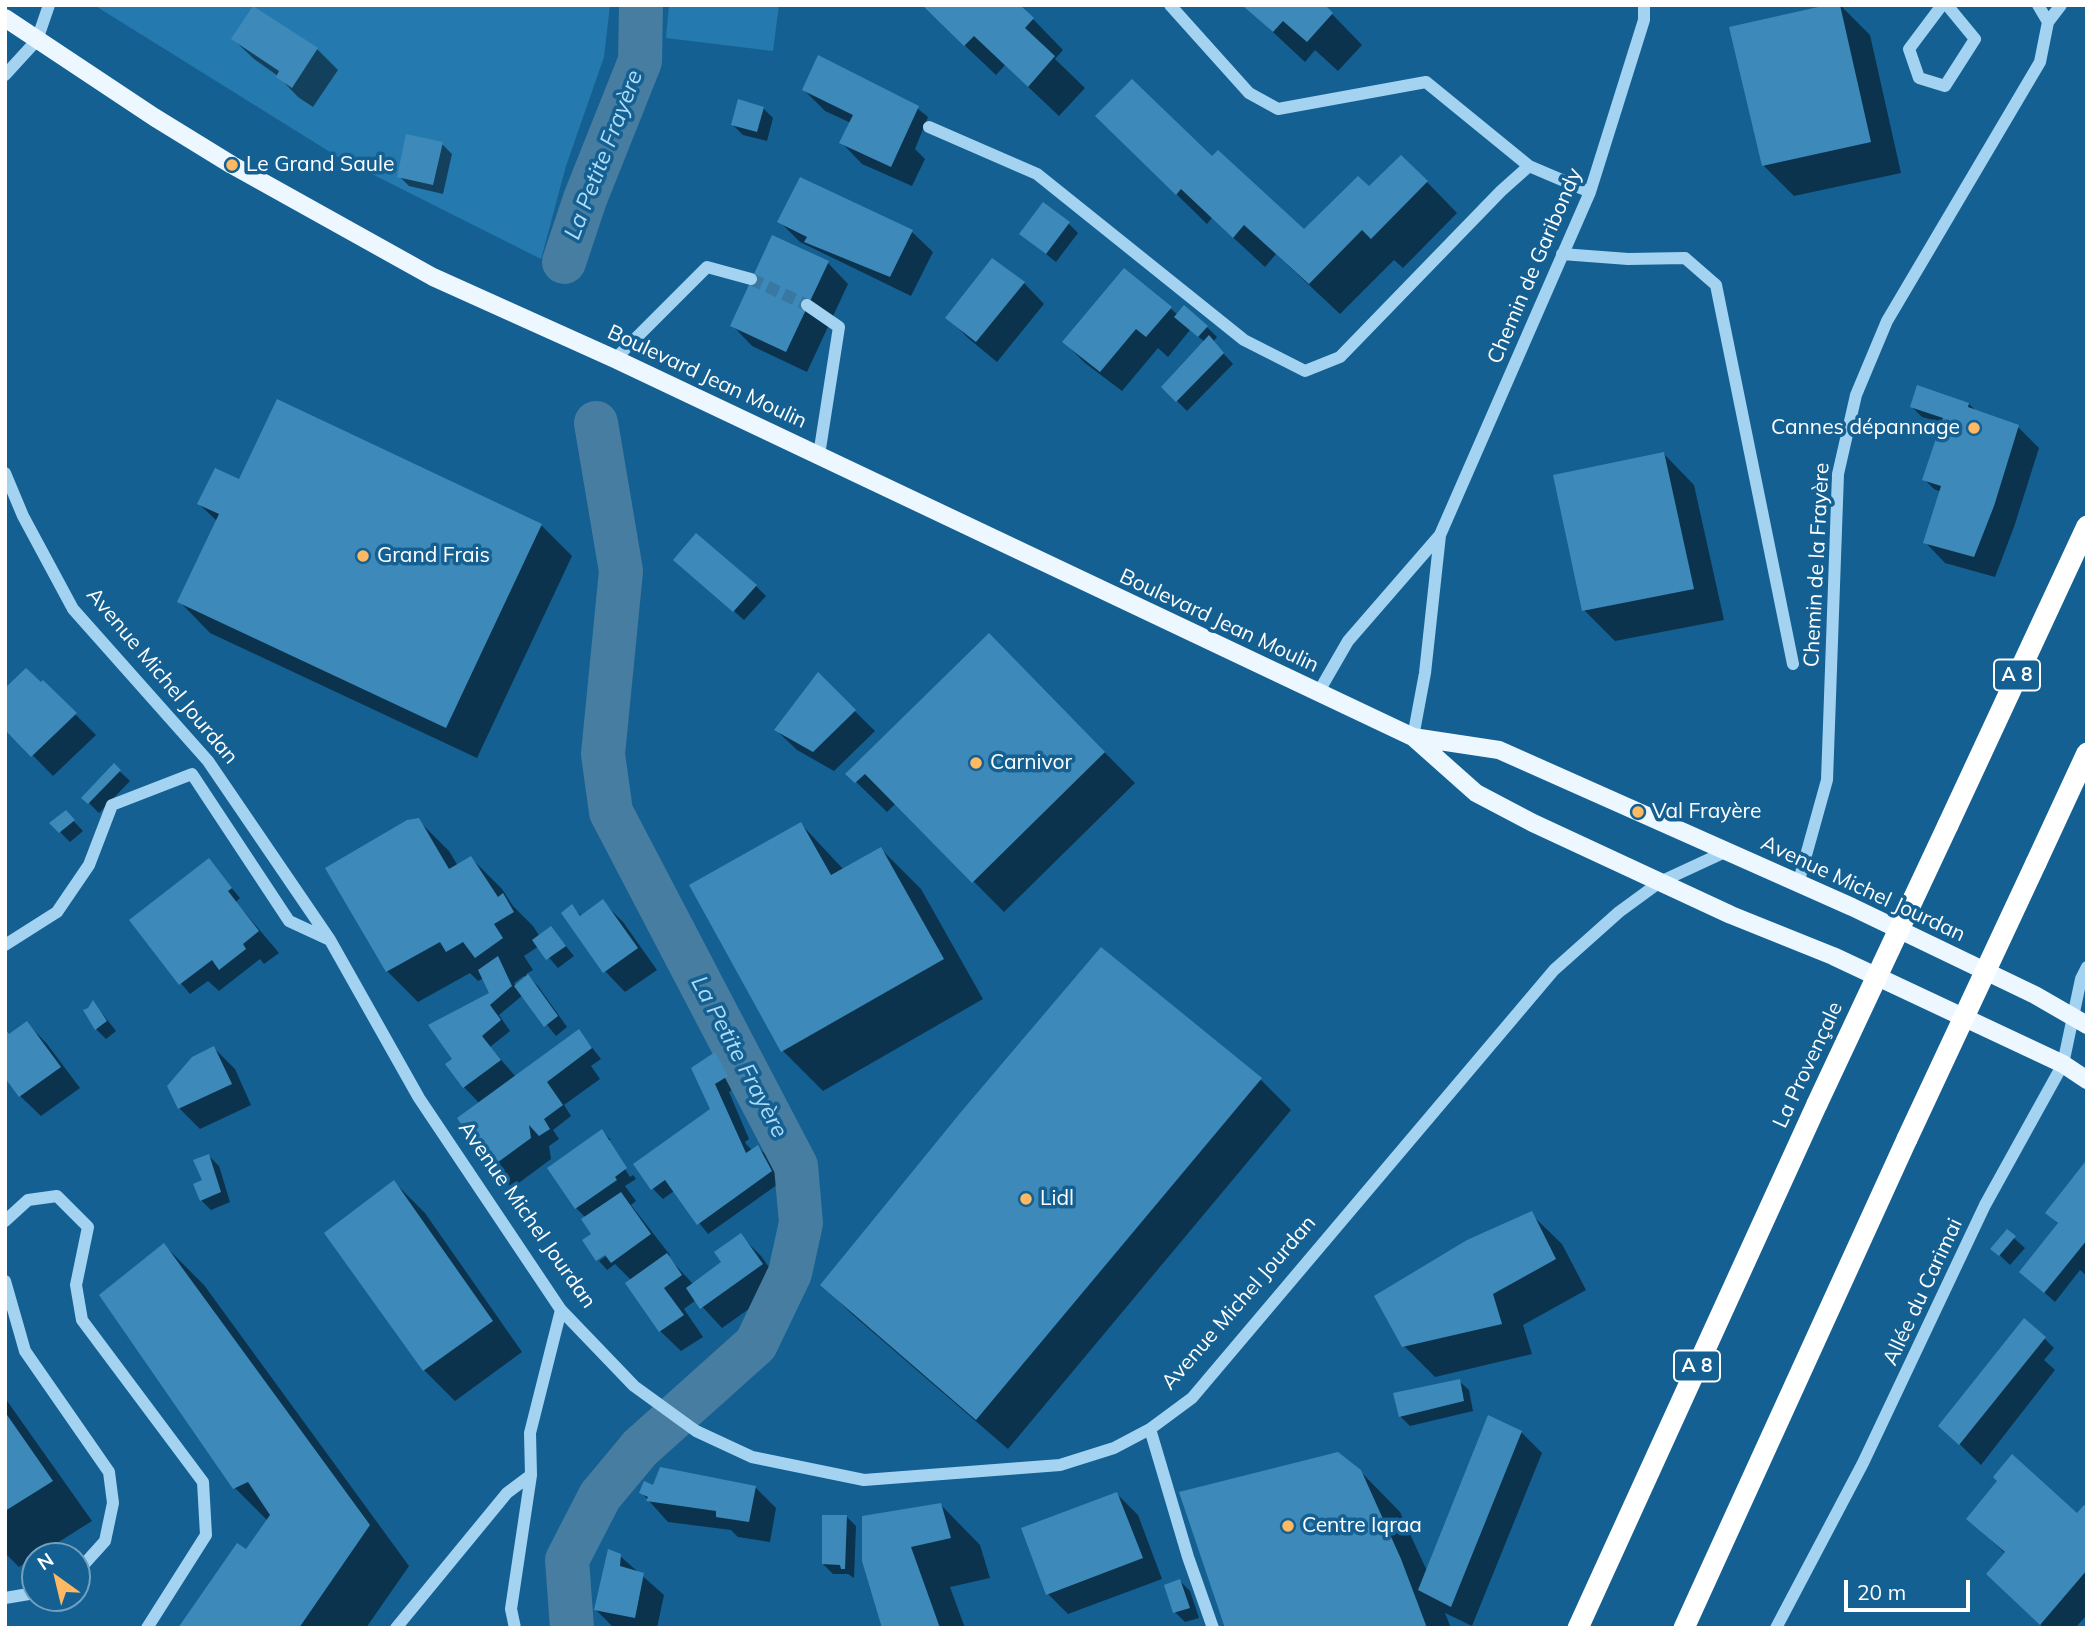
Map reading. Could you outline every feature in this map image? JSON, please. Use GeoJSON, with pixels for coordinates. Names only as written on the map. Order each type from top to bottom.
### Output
{"type":"FeatureCollection","features":[{"type":"Feature","properties":{"kind":"highway","name":"La Provençale"},"geometry":{"type":"LineString","coordinates":[[1578,1628],[1817,1104],[2087,526]]}},
{"type":"Feature","properties":{"kind":"highway"},"geometry":{"type":"LineString","coordinates":[[1684,1628],[2087,753]]}},
{"type":"Feature","properties":{"kind":"main road","name":"Boulevard Jean Moulin"},"geometry":{"type":"LineString","coordinates":[[5,18],[154,117],[295,201],[433,276],[615,359],[1413,737]]}},
{"type":"Feature","properties":{"kind":"main road","name":"Avenue Michel Jourdan"},"geometry":{"type":"LineString","coordinates":[[1413,737],[1499,750],[1852,907],[2080,1020]]}},
{"type":"Feature","properties":{"kind":"main road"},"geometry":{"type":"LineString","coordinates":[[1413,737],[1476,793],[1533,823],[1731,915],[1833,956],[2063,1064],[2087,1080]]}},
{"type":"Feature","properties":{"kind":"street"},"geometry":{"type":"LineString","coordinates":[[5,75],[37,40],[49,5]]}},
{"type":"Feature","properties":{"kind":"street"},"geometry":{"type":"LineString","coordinates":[[1170,5],[1248,93],[1278,109],[1426,82],[1529,166],[1590,192]]}},
{"type":"Feature","properties":{"kind":"street","name":"Chemin de Garibondy"},"geometry":{"type":"LineString","coordinates":[[1413,737],[1424,673],[1440,535],[1590,192],[1644,20],[1644,5]]}},
{"type":"Feature","properties":{"kind":"street"},"geometry":{"type":"LineString","coordinates":[[1945,5],[1975,39],[1945,86],[1919,78],[1909,49],[1945,5]]}},
{"type":"Feature","properties":{"kind":"street"},"geometry":{"type":"LineString","coordinates":[[2038,5],[2048,22]]}},
{"type":"Feature","properties":{"kind":"street","name":"Chemin de la Frayère"},"geometry":{"type":"LineString","coordinates":[[1798,884],[1827,780],[1838,474],[1856,395],[1886,321],[2040,62],[2048,22],[2060,5]]}},
{"type":"Feature","properties":{"kind":"street"},"geometry":{"type":"LineString","coordinates":[[929,127],[1037,174],[1244,340],[1305,371],[1340,357],[1501,191],[1529,166]]}},
{"type":"Feature","properties":{"kind":"street"},"geometry":{"type":"LineString","coordinates":[[1562,254],[1685,258],[1716,285],[1793,664]]}},
{"type":"Feature","properties":{"kind":"street"},"geometry":{"type":"LineString","coordinates":[[615,359],[707,267],[751,279]]}},
{"type":"Feature","properties":{"kind":"street"},"geometry":{"type":"LineString","coordinates":[[807,305],[839,327],[818,455]]}},
{"type":"Feature","properties":{"kind":"street","name":"Avenue Michel Jourdan"},"geometry":{"type":"LineString","coordinates":[[5,473],[23,516],[74,609],[208,761],[330,940],[419,1098],[561,1310],[634,1386],[696,1431],[751,1457],[864,1480],[1060,1465],[1114,1448],[1150,1429],[1192,1398],[1554,970],[1619,912],[1660,882],[1727,851]]}},
{"type":"Feature","properties":{"kind":"street","name":"Chemin de Garibondy"},"geometry":{"type":"LineString","coordinates":[[1318,693],[1348,641],[1440,535]]}},
{"type":"Feature","properties":{"kind":"street"},"geometry":{"type":"LineString","coordinates":[[5,945],[57,912],[89,864],[113,805],[191,774],[289,921],[330,940]]}},
{"type":"Feature","properties":{"kind":"street","name":"Allée du Carimai"},"geometry":{"type":"LineString","coordinates":[[1776,1628],[1863,1463],[1985,1205],[2063,1064],[2080,1020],[2081,979],[2087,967]]}},
{"type":"Feature","properties":{"kind":"street"},"geometry":{"type":"LineString","coordinates":[[5,1221],[28,1200],[57,1196],[88,1227],[76,1285],[82,1320],[203,1482],[206,1535],[147,1628]]}},
{"type":"Feature","properties":{"kind":"street"},"geometry":{"type":"LineString","coordinates":[[5,1281],[26,1351],[109,1472],[113,1503],[105,1541],[91,1556]]}},
{"type":"Feature","properties":{"kind":"street"},"geometry":{"type":"LineString","coordinates":[[514,1628],[511,1609],[531,1475],[530,1433],[561,1310]]}},
{"type":"Feature","properties":{"kind":"street"},"geometry":{"type":"LineString","coordinates":[[1150,1429],[1188,1557],[1213,1628]]}},
{"type":"Feature","properties":{"kind":"street"},"geometry":{"type":"LineString","coordinates":[[396,1628],[507,1493],[531,1475]]}},
{"type":"Feature","properties":{"kind":"shaded area"},"geometry":{"type":"Polygon","coordinates":[[[94,5],[610,5],[604,57],[566,166],[541,259],[338,157],[94,5]]]}},
{"type":"Feature","properties":{"kind":"shaded area"},"geometry":{"type":"Polygon","coordinates":[[[669,5],[779,5],[773,51],[666,38],[669,5]]]}},
{"type":"Feature","properties":{"kind":"building"},"geometry":{"type":"Polygon","coordinates":[[[922,5],[1020,5],[1034,18],[1025,28],[1055,56],[1028,87],[974,36],[964,46],[922,5]]]}},
{"type":"Feature","properties":{"kind":"building"},"geometry":{"type":"Polygon","coordinates":[[[1242,5],[1325,5],[1333,13],[1307,42],[1283,21],[1273,32],[1242,5]]]}},
{"type":"Feature","properties":{"kind":"building"},"geometry":{"type":"Polygon","coordinates":[[[1827,5],[1840,5],[1871,142],[1762,166],[1729,27],[1827,5]]]}},
{"type":"Feature","properties":{"kind":"building"},"geometry":{"type":"Polygon","coordinates":[[[253,6],[318,48],[292,88],[276,77],[279,71],[231,39],[253,6]]]}},
{"type":"Feature","properties":{"kind":"building"},"geometry":{"type":"Polygon","coordinates":[[[818,55],[919,106],[891,167],[839,143],[853,115],[802,90],[818,55]]]}},
{"type":"Feature","properties":{"kind":"building"},"geometry":{"type":"Polygon","coordinates":[[[1132,79],[1212,156],[1218,150],[1304,229],[1358,176],[1369,186],[1401,155],[1428,181],[1371,239],[1362,230],[1309,284],[1244,225],[1233,238],[1181,189],[1176,195],[1095,116],[1132,79]]]}},
{"type":"Feature","properties":{"kind":"building"},"geometry":{"type":"Polygon","coordinates":[[[738,99],[764,107],[757,132],[731,125],[738,99]]]}},
{"type":"Feature","properties":{"kind":"building"},"geometry":{"type":"Polygon","coordinates":[[[406,134],[443,142],[433,185],[397,177],[406,134]]]}},
{"type":"Feature","properties":{"kind":"building"},"geometry":{"type":"Polygon","coordinates":[[[800,177],[913,230],[890,277],[804,242],[807,237],[777,222],[800,177]]]}},
{"type":"Feature","properties":{"kind":"building"},"geometry":{"type":"Polygon","coordinates":[[[1043,202],[1070,222],[1046,254],[1019,234],[1043,202]]]}},
{"type":"Feature","properties":{"kind":"building"},"geometry":{"type":"Polygon","coordinates":[[[772,235],[829,261],[786,352],[730,326],[772,235]]]}},
{"type":"Feature","properties":{"kind":"building"},"geometry":{"type":"Polygon","coordinates":[[[992,258],[1025,282],[976,342],[945,318],[992,258]]]}},
{"type":"Feature","properties":{"kind":"building"},"geometry":{"type":"Polygon","coordinates":[[[1124,268],[1172,307],[1146,337],[1136,329],[1100,372],[1062,342],[1124,268]]]}},
{"type":"Feature","properties":{"kind":"building"},"geometry":{"type":"Polygon","coordinates":[[[1184,305],[1208,326],[1198,337],[1174,317],[1184,305]]]}},
{"type":"Feature","properties":{"kind":"building"},"geometry":{"type":"Polygon","coordinates":[[[1209,335],[1224,353],[1176,402],[1161,387],[1209,335]]]}},
{"type":"Feature","properties":{"kind":"building"},"geometry":{"type":"Polygon","coordinates":[[[1917,385],[1969,403],[1968,407],[2019,425],[1994,506],[1974,557],[1923,543],[1941,486],[1922,480],[1943,418],[1910,407],[1917,385]]]}},
{"type":"Feature","properties":{"kind":"building","name":"Grand Frais"},"geometry":{"type":"Polygon","coordinates":[[[277,399],[542,524],[446,728],[177,602],[219,514],[197,504],[215,468],[239,479],[277,399]]]}},
{"type":"Feature","properties":{"kind":"building"},"geometry":{"type":"Polygon","coordinates":[[[1664,452],[1694,589],[1582,611],[1553,475],[1664,452]]]}},
{"type":"Feature","properties":{"kind":"building"},"geometry":{"type":"Polygon","coordinates":[[[696,533],[757,585],[733,612],[673,560],[696,533]]]}},
{"type":"Feature","properties":{"kind":"building","name":"Carnivor"},"geometry":{"type":"Polygon","coordinates":[[[989,633],[1105,752],[972,883],[865,774],[855,783],[845,774],[989,633]]]}},
{"type":"Feature","properties":{"kind":"building"},"geometry":{"type":"Polygon","coordinates":[[[26,668],[41,682],[43,680],[77,713],[31,757],[5,730],[5,688],[26,668]]]}},
{"type":"Feature","properties":{"kind":"building"},"geometry":{"type":"Polygon","coordinates":[[[818,672],[856,710],[813,752],[774,730],[818,672]]]}},
{"type":"Feature","properties":{"kind":"building"},"geometry":{"type":"Polygon","coordinates":[[[114,763],[121,770],[88,804],[81,798],[114,763]]]}},
{"type":"Feature","properties":{"kind":"building"},"geometry":{"type":"Polygon","coordinates":[[[66,810],[75,820],[59,833],[49,823],[66,810]]]}},
{"type":"Feature","properties":{"kind":"building"},"geometry":{"type":"Polygon","coordinates":[[[419,818],[449,869],[471,856],[498,897],[503,893],[514,912],[494,924],[503,938],[475,958],[463,942],[446,952],[440,942],[386,972],[325,868],[407,820],[419,818]]]}},
{"type":"Feature","properties":{"kind":"building"},"geometry":{"type":"Polygon","coordinates":[[[801,822],[831,875],[881,847],[944,959],[781,1052],[689,885],[801,822]]]}},
{"type":"Feature","properties":{"kind":"building"},"geometry":{"type":"Polygon","coordinates":[[[209,858],[232,888],[228,891],[259,931],[243,944],[246,949],[219,970],[212,960],[179,985],[129,920],[209,858]]]}},
{"type":"Feature","properties":{"kind":"building"},"geometry":{"type":"Polygon","coordinates":[[[603,899],[638,948],[603,973],[561,913],[572,904],[580,916],[603,899]]]}},
{"type":"Feature","properties":{"kind":"building"},"geometry":{"type":"Polygon","coordinates":[[[551,926],[566,946],[546,960],[532,940],[551,926]]]}},
{"type":"Feature","properties":{"kind":"building","name":"Lidl"},"geometry":{"type":"Polygon","coordinates":[[[1101,947],[1262,1078],[976,1420],[820,1285],[961,1112],[1101,947]]]}},
{"type":"Feature","properties":{"kind":"building"},"geometry":{"type":"Polygon","coordinates":[[[498,956],[512,986],[490,1005],[501,1020],[482,1036],[501,1060],[463,1088],[445,1064],[452,1059],[428,1025],[489,993],[478,970],[498,956]]]}},
{"type":"Feature","properties":{"kind":"building"},"geometry":{"type":"Polygon","coordinates":[[[528,974],[558,1016],[544,1027],[514,986],[528,974]]]}},
{"type":"Feature","properties":{"kind":"building"},"geometry":{"type":"Polygon","coordinates":[[[93,1000],[107,1021],[95,1030],[83,1010],[88,1008],[93,1000]]]}},
{"type":"Feature","properties":{"kind":"building"},"geometry":{"type":"Polygon","coordinates":[[[27,1021],[61,1067],[19,1097],[5,1078],[5,1029],[9,1034],[27,1021]]]}},
{"type":"Feature","properties":{"kind":"building"},"geometry":{"type":"Polygon","coordinates":[[[579,1029],[592,1048],[547,1082],[563,1105],[544,1119],[550,1129],[539,1136],[529,1125],[531,1138],[490,1168],[457,1118],[579,1029]]]}},
{"type":"Feature","properties":{"kind":"building"},"geometry":{"type":"Polygon","coordinates":[[[214,1046],[232,1084],[178,1109],[167,1086],[192,1057],[214,1046]]]}},
{"type":"Feature","properties":{"kind":"building"},"geometry":{"type":"Polygon","coordinates":[[[715,1052],[728,1076],[715,1084],[746,1153],[758,1145],[772,1171],[697,1225],[665,1180],[651,1190],[633,1164],[710,1109],[691,1068],[715,1052]]]}},
{"type":"Feature","properties":{"kind":"building"},"geometry":{"type":"Polygon","coordinates":[[[602,1129],[627,1168],[615,1177],[617,1180],[575,1209],[547,1168],[602,1129]]]}},
{"type":"Feature","properties":{"kind":"building"},"geometry":{"type":"Polygon","coordinates":[[[209,1154],[221,1192],[200,1201],[193,1184],[202,1180],[193,1160],[209,1154]]]}},
{"type":"Feature","properties":{"kind":"building"},"geometry":{"type":"Polygon","coordinates":[[[2085,1162],[2087,1240],[2044,1293],[2019,1272],[2058,1223],[2045,1213],[2085,1162]]]}},
{"type":"Feature","properties":{"kind":"building"},"geometry":{"type":"Polygon","coordinates":[[[394,1180],[493,1321],[423,1371],[324,1233],[394,1180]]]}},
{"type":"Feature","properties":{"kind":"building"},"geometry":{"type":"Polygon","coordinates":[[[621,1192],[651,1234],[611,1263],[605,1255],[596,1261],[582,1240],[591,1234],[581,1219],[621,1192]]]}},
{"type":"Feature","properties":{"kind":"building"},"geometry":{"type":"Polygon","coordinates":[[[1532,1211],[1556,1259],[1493,1294],[1502,1324],[1402,1347],[1374,1296],[1467,1240],[1532,1211]]]}},
{"type":"Feature","properties":{"kind":"building"},"geometry":{"type":"Polygon","coordinates":[[[2007,1229],[2016,1236],[1999,1256],[1990,1249],[2007,1229]]]}},
{"type":"Feature","properties":{"kind":"building"},"geometry":{"type":"Polygon","coordinates":[[[741,1233],[763,1264],[700,1309],[686,1288],[721,1262],[714,1252],[741,1233]]]}},
{"type":"Feature","properties":{"kind":"building"},"geometry":{"type":"Polygon","coordinates":[[[164,1243],[370,1525],[299,1628],[178,1628],[237,1543],[246,1549],[270,1515],[248,1482],[233,1489],[99,1295],[164,1243]]]}},
{"type":"Feature","properties":{"kind":"building"},"geometry":{"type":"Polygon","coordinates":[[[667,1253],[682,1275],[664,1288],[684,1315],[659,1332],[625,1283],[667,1253]]]}},
{"type":"Feature","properties":{"kind":"building"},"geometry":{"type":"Polygon","coordinates":[[[2024,1318],[2046,1337],[1959,1445],[1938,1426],[2024,1318]]]}},
{"type":"Feature","properties":{"kind":"building"},"geometry":{"type":"Polygon","coordinates":[[[1460,1379],[1464,1401],[1399,1417],[1393,1393],[1460,1379]]]}},
{"type":"Feature","properties":{"kind":"building"},"geometry":{"type":"Polygon","coordinates":[[[5,1412],[53,1481],[5,1511],[5,1412]]]}},
{"type":"Feature","properties":{"kind":"building"},"geometry":{"type":"Polygon","coordinates":[[[1488,1415],[1522,1431],[1451,1607],[1418,1590],[1488,1415]]]}},
{"type":"Feature","properties":{"kind":"building","name":"Centre Iqraa"},"geometry":{"type":"Polygon","coordinates":[[[1338,1452],[1361,1470],[1401,1559],[1427,1628],[1225,1628],[1179,1492],[1338,1452]]]}},
{"type":"Feature","properties":{"kind":"building"},"geometry":{"type":"Polygon","coordinates":[[[2012,1454],[2077,1513],[2084,1505],[2087,1508],[2087,1570],[2040,1625],[1986,1574],[2005,1552],[1966,1519],[1997,1481],[1993,1477],[2012,1454]]]}},
{"type":"Feature","properties":{"kind":"building"},"geometry":{"type":"Polygon","coordinates":[[[660,1467],[756,1486],[749,1522],[716,1517],[716,1511],[646,1501],[648,1497],[639,1493],[644,1481],[653,1485],[660,1467]]]}},
{"type":"Feature","properties":{"kind":"building"},"geometry":{"type":"Polygon","coordinates":[[[1117,1492],[1143,1558],[1046,1595],[1021,1528],[1117,1492]]]}},
{"type":"Feature","properties":{"kind":"building"},"geometry":{"type":"Polygon","coordinates":[[[941,1503],[951,1538],[911,1547],[940,1628],[882,1628],[862,1561],[862,1516],[941,1503]]]}},
{"type":"Feature","properties":{"kind":"building"},"geometry":{"type":"Polygon","coordinates":[[[822,1515],[847,1515],[845,1569],[841,1569],[840,1565],[822,1564],[822,1515]]]}},
{"type":"Feature","properties":{"kind":"building"},"geometry":{"type":"Polygon","coordinates":[[[608,1549],[621,1554],[620,1566],[644,1573],[635,1618],[594,1610],[608,1549]]]}},
{"type":"Feature","properties":{"kind":"building"},"geometry":{"type":"Polygon","coordinates":[[[1180,1579],[1190,1608],[1173,1613],[1164,1585],[1180,1579]]]}},
{"type":"Feature","properties":{"kind":"waterway","name":"La Petite Frayère"},"geometry":{"type":"LineString","coordinates":[[564,262],[585,199],[640,61],[641,5]]}},
{"type":"Feature","properties":{"kind":"waterway","name":"La Petite Frayère"},"geometry":{"type":"LineString","coordinates":[[572,1628],[567,1560],[600,1496],[640,1448],[756,1344],[790,1273],[801,1223],[796,1166],[611,812],[603,754],[621,571],[596,423]]}},
{"type":"Feature","properties":{"kind":"tunnel"},"geometry":{"type":"LineString","coordinates":[[751,279],[807,305]]}},
{"type":"Feature","properties":{"kind":"place","name":"Le Grand Saule"},"geometry":{"type":"Point","coordinates":[232,165]}},
{"type":"Feature","properties":{"kind":"place","name":"Cannes dépannage"},"geometry":{"type":"Point","coordinates":[1974,428]}},
{"type":"Feature","properties":{"kind":"place","name":"Grand Frais"},"geometry":{"type":"Point","coordinates":[363,556]}},
{"type":"Feature","properties":{"kind":"place","name":"Carnivor"},"geometry":{"type":"Point","coordinates":[976,763]}},
{"type":"Feature","properties":{"kind":"place","name":"Val Frayère"},"geometry":{"type":"Point","coordinates":[1638,812]}},
{"type":"Feature","properties":{"kind":"place","name":"Lidl"},"geometry":{"type":"Point","coordinates":[1026,1199]}},
{"type":"Feature","properties":{"kind":"place","name":"Centre Iqraa"},"geometry":{"type":"Point","coordinates":[1288,1526]}}]}
